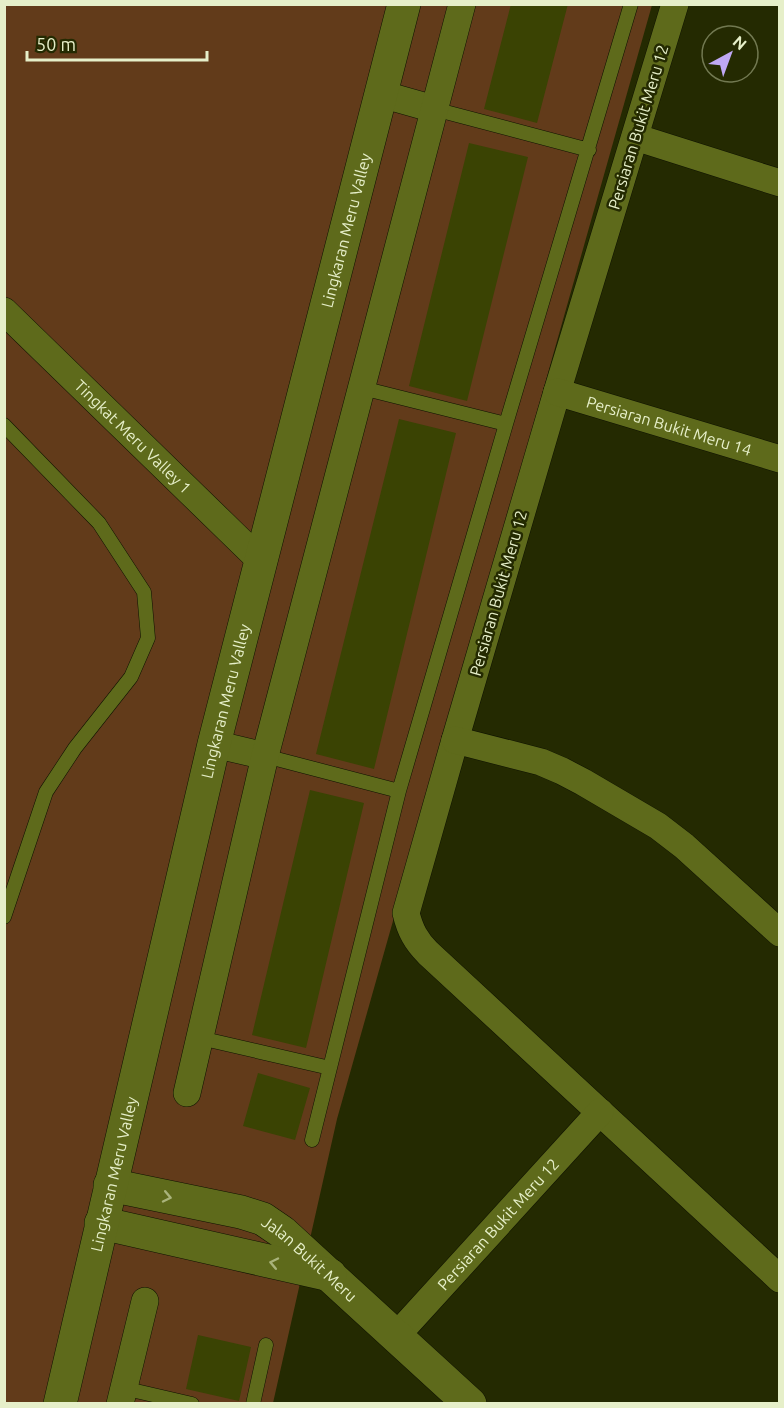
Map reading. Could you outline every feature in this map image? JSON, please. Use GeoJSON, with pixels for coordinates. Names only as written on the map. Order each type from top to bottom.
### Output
{"type":"FeatureCollection","features":[{"type":"Feature","properties":{"kind":"street","name":"Lingkaran Meru Valley"},"geometry":{"type":"LineString","coordinates":[[60,1404],[214,744],[404,4]]}},
{"type":"Feature","properties":{"kind":"street"},"geometry":{"type":"LineString","coordinates":[[187,1093],[265,756],[462,4]]}},
{"type":"Feature","properties":{"kind":"street","name":"Persiaran Bukit Meru 12"},"geometry":{"type":"LineString","coordinates":[[675,4],[454,740],[406,913],[409,928],[417,942],[428,953],[780,1279]]}},
{"type":"Feature","properties":{"kind":"street"},"geometry":{"type":"LineString","coordinates":[[381,94],[434,109]]}},
{"type":"Feature","properties":{"kind":"street"},"geometry":{"type":"LineString","coordinates":[[635,137],[780,183]]}},
{"type":"Feature","properties":{"kind":"street","name":"Tingkat Meru Valley 1"},"geometry":{"type":"LineString","coordinates":[[4,311],[262,562]]}},
{"type":"Feature","properties":{"kind":"street","name":"Persiaran Bukit Meru 14"},"geometry":{"type":"LineString","coordinates":[[557,392],[780,459]]}},
{"type":"Feature","properties":{"kind":"street"},"geometry":{"type":"LineString","coordinates":[[454,740],[541,762],[583,782],[658,826],[684,846],[780,933]]}},
{"type":"Feature","properties":{"kind":"street"},"geometry":{"type":"LineString","coordinates":[[214,744],[265,756]]}},
{"type":"Feature","properties":{"kind":"street","name":"Persiaran Bukit Meru 12"},"geometry":{"type":"LineString","coordinates":[[397,1335],[600,1112]]}},
{"type":"Feature","properties":{"kind":"street","name":"Jalan Bukit Meru"},"geometry":{"type":"LineString","coordinates":[[110,1185],[241,1212],[263,1219],[282,1232],[332,1275],[470,1404]]}},
{"type":"Feature","properties":{"kind":"street"},"geometry":{"type":"LineString","coordinates":[[101,1223],[332,1275]]}},
{"type":"Feature","properties":{"kind":"street"},"geometry":{"type":"LineString","coordinates":[[122,1396],[145,1301]]}},
{"type":"Feature","properties":{"kind":"lane"},"geometry":{"type":"LineString","coordinates":[[312,1140],[399,791],[631,4]]}},
{"type":"Feature","properties":{"kind":"lane"},"geometry":{"type":"LineString","coordinates":[[434,109],[589,150]]}},
{"type":"Feature","properties":{"kind":"lane"},"geometry":{"type":"LineString","coordinates":[[362,388],[506,424]]}},
{"type":"Feature","properties":{"kind":"lane"},"geometry":{"type":"LineString","coordinates":[[4,425],[99,523],[144,592],[148,638],[130,676],[75,748],[46,792],[4,917]]}},
{"type":"Feature","properties":{"kind":"lane"},"geometry":{"type":"LineString","coordinates":[[265,756],[399,791]]}},
{"type":"Feature","properties":{"kind":"lane"},"geometry":{"type":"LineString","coordinates":[[200,1038],[330,1068]]}},
{"type":"Feature","properties":{"kind":"lane"},"geometry":{"type":"LineString","coordinates":[[253,1404],[266,1345]]}},
{"type":"Feature","properties":{"kind":"lane"},"geometry":{"type":"LineString","coordinates":[[122,1396],[192,1404]]}},
{"type":"Feature","properties":{"kind":"shaded area"},"geometry":{"type":"Polygon","coordinates":[[[5,5],[652,5],[337,1119],[273,1403],[5,1404],[5,5]]]}},
{"type":"Feature","properties":{"kind":"building"},"geometry":{"type":"Polygon","coordinates":[[[511,4],[568,4],[537,123],[484,109],[511,4]]]}},
{"type":"Feature","properties":{"kind":"building"},"geometry":{"type":"Polygon","coordinates":[[[469,143],[528,157],[467,401],[409,386],[469,143]]]}},
{"type":"Feature","properties":{"kind":"building"},"geometry":{"type":"Polygon","coordinates":[[[399,419],[456,433],[374,769],[316,754],[399,419]]]}},
{"type":"Feature","properties":{"kind":"building"},"geometry":{"type":"Polygon","coordinates":[[[310,790],[364,803],[306,1048],[252,1035],[310,790]]]}},
{"type":"Feature","properties":{"kind":"building"},"geometry":{"type":"Polygon","coordinates":[[[258,1073],[310,1088],[295,1140],[243,1126],[258,1073]]]}},
{"type":"Feature","properties":{"kind":"building"},"geometry":{"type":"Polygon","coordinates":[[[198,1335],[251,1347],[239,1401],[186,1389],[198,1335]]]}}]}
